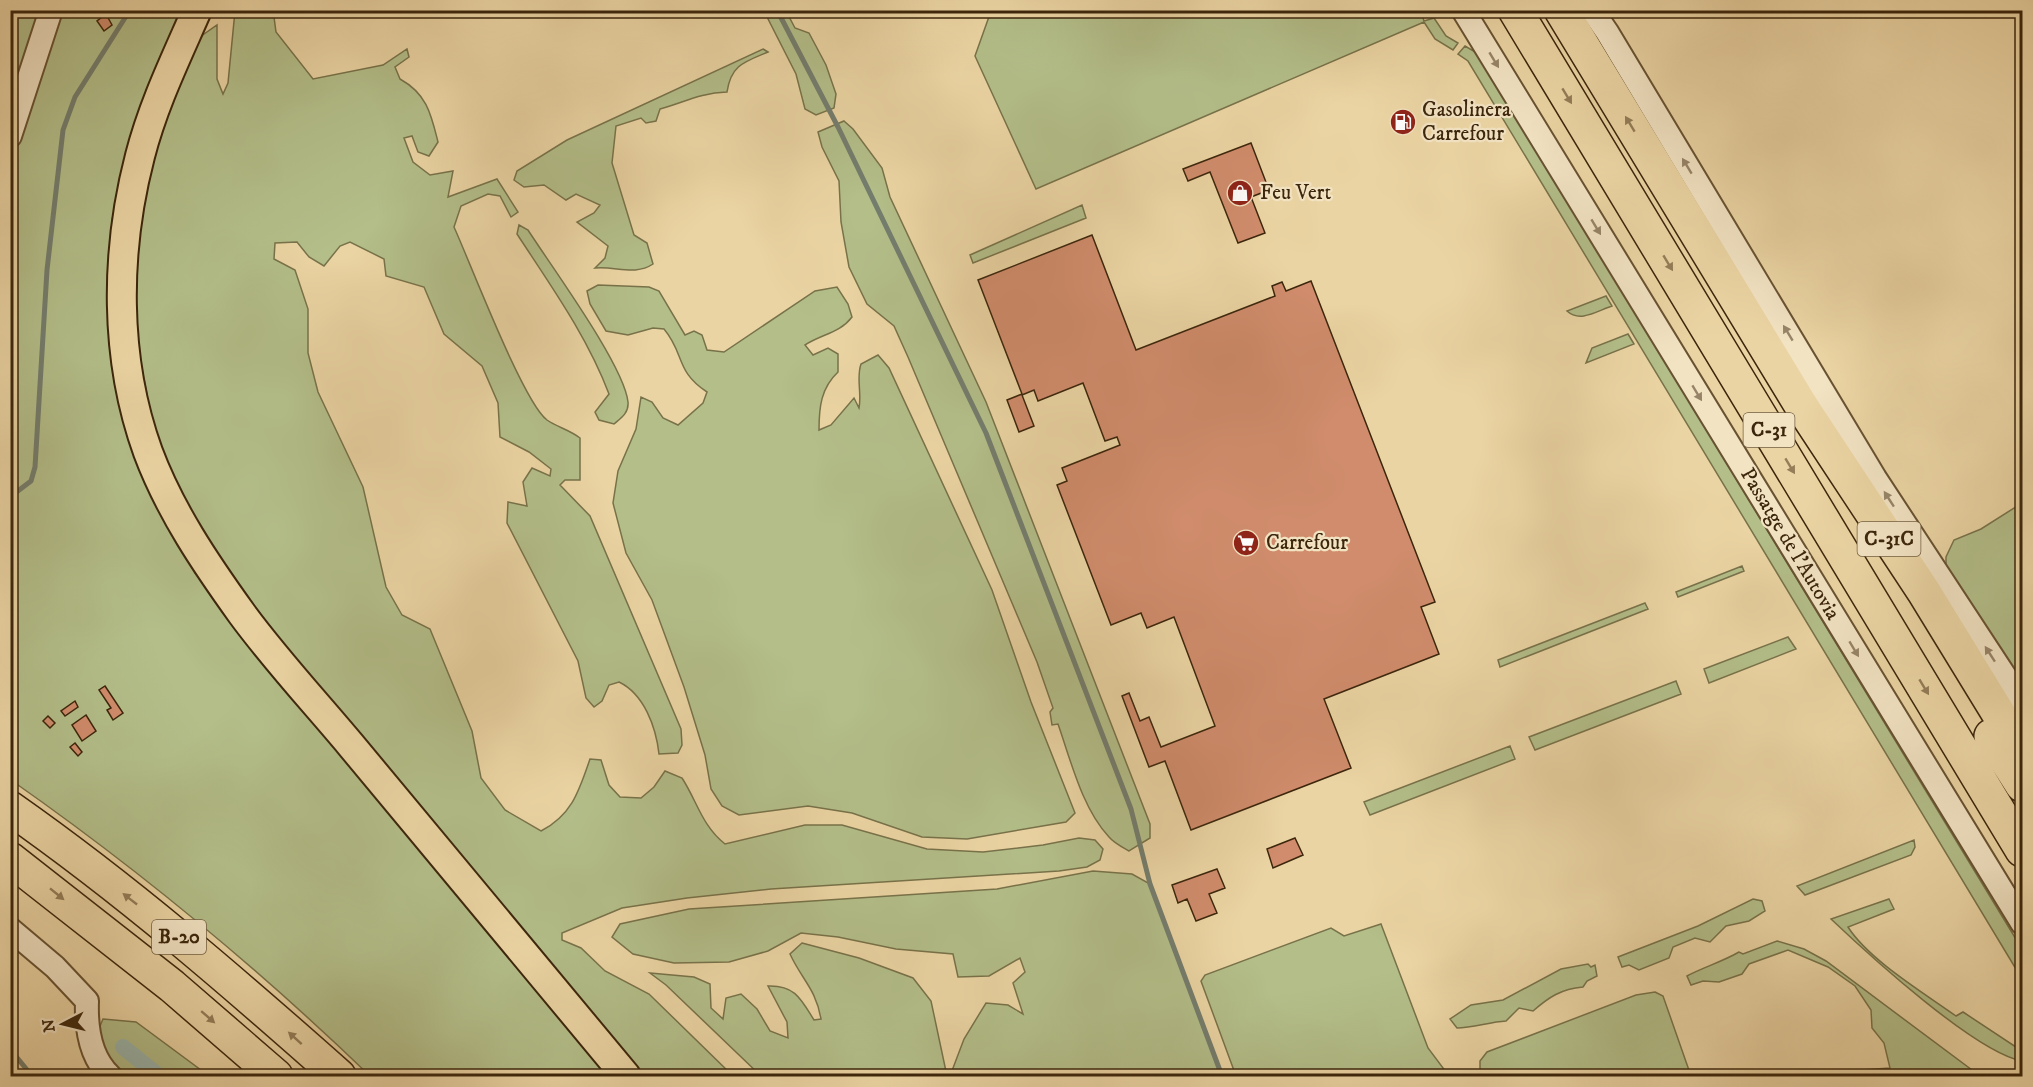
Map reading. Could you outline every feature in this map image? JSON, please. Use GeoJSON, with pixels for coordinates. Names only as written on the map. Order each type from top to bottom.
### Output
{"type":"FeatureCollection","features":[{"type":"Feature","properties":{"kind":"highway","name":"C-31"},"geometry":{"type":"LineString","coordinates":[[1515,10],[2022,850]]}},
{"type":"Feature","properties":{"kind":"highway","name":"C-31"},"geometry":{"type":"LineString","coordinates":[[1561,10],[1802,407],[1907,600],[2022,785]]}},
{"type":"Feature","properties":{"kind":"highway","name":"C-31C"},"geometry":{"type":"LineString","coordinates":[[1802,407],[1924,592],[2022,752]]}},
{"type":"Feature","properties":{"kind":"highway","name":"B-20"},"geometry":{"type":"LineString","coordinates":[[10,808],[50,836],[209,961],[339,1077]]}},
{"type":"Feature","properties":{"kind":"highway","name":"B-20"},"geometry":{"type":"LineString","coordinates":[[10,859],[172,986],[276,1077]]}},
{"type":"Feature","properties":{"kind":"main road"},"geometry":{"type":"LineString","coordinates":[[197,10],[156,105],[141,154],[124,241],[121,292],[125,349],[134,401],[148,451],[184,527],[244,617],[626,1077]]}},
{"type":"Feature","properties":{"kind":"street"},"geometry":{"type":"LineString","coordinates":[[10,135],[51,10]]}},
{"type":"Feature","properties":{"kind":"street","name":"Passatge de l'Autovia"},"geometry":{"type":"LineString","coordinates":[[1463,10],[2022,923]]}},
{"type":"Feature","properties":{"kind":"street"},"geometry":{"type":"LineString","coordinates":[[1592,10],[1875,478],[2022,702]]}},
{"type":"Feature","properties":{"kind":"street"},"geometry":{"type":"LineString","coordinates":[[10,929],[55,967],[87,1001],[86,1025],[93,1048],[110,1077]]}},
{"type":"Feature","properties":{"kind":"green space"},"geometry":{"type":"Polygon","coordinates":[[[18,11],[42,11],[11,109],[11,33],[18,11]]]}},
{"type":"Feature","properties":{"kind":"green space"},"geometry":{"type":"Polygon","coordinates":[[[60,11],[182,11],[170,38],[112,219],[113,344],[144,477],[195,573],[608,1076],[370,1076],[241,958],[151,884],[11,780],[11,158],[60,11]]]}},
{"type":"Feature","properties":{"kind":"green space"},"geometry":{"type":"Polygon","coordinates":[[[235,11],[281,11],[274,17],[276,32],[313,79],[383,65],[407,49],[409,57],[395,67],[400,79],[416,91],[427,106],[438,142],[429,156],[418,152],[412,136],[404,138],[413,162],[430,175],[453,171],[448,197],[497,179],[518,212],[511,217],[500,196],[488,194],[461,206],[454,227],[511,360],[537,408],[547,420],[580,438],[580,480],[565,480],[560,485],[590,516],[681,729],[682,745],[678,753],[659,754],[655,733],[647,712],[628,687],[619,682],[609,685],[602,701],[594,707],[586,698],[578,661],[507,523],[508,502],[527,506],[523,482],[532,468],[550,476],[551,469],[529,452],[500,437],[498,403],[482,366],[444,334],[424,287],[386,276],[384,259],[350,242],[340,246],[324,266],[309,257],[297,242],[275,243],[274,259],[295,270],[308,309],[308,353],[318,392],[363,487],[386,587],[402,615],[430,629],[472,731],[481,778],[505,810],[541,831],[552,825],[573,801],[590,759],[601,760],[609,785],[620,797],[641,798],[654,787],[665,771],[682,778],[705,821],[725,844],[805,825],[842,825],[927,849],[983,852],[1079,838],[1095,840],[1103,849],[1100,860],[1087,867],[1059,871],[771,889],[687,898],[622,908],[562,933],[562,940],[581,948],[605,971],[649,994],[733,1076],[644,1076],[282,644],[210,547],[164,464],[151,416],[135,332],[134,261],[141,208],[170,99],[197,39],[217,25],[217,79],[223,94],[228,83],[235,11]]]}},
{"type":"Feature","properties":{"kind":"green space"},"geometry":{"type":"Polygon","coordinates":[[[764,11],[786,11],[795,28],[809,33],[826,65],[836,94],[834,108],[816,115],[805,109],[796,74],[764,11]]]}},
{"type":"Feature","properties":{"kind":"green space"},"geometry":{"type":"Polygon","coordinates":[[[991,11],[1421,11],[1424,21],[1434,18],[1446,36],[1458,43],[1453,50],[1435,39],[1424,22],[1036,189],[975,56],[991,11]]]}},
{"type":"Feature","properties":{"kind":"green space"},"geometry":{"type":"Polygon","coordinates":[[[1465,46],[1477,53],[2022,949],[2022,979],[1468,61],[1458,54],[1465,46]]]}},
{"type":"Feature","properties":{"kind":"green space"},"geometry":{"type":"Polygon","coordinates":[[[763,49],[768,52],[735,70],[727,92],[701,96],[660,109],[656,121],[646,123],[641,118],[616,126],[612,163],[634,235],[647,243],[653,264],[646,268],[632,270],[595,268],[605,258],[608,246],[577,222],[594,213],[600,205],[576,194],[566,200],[544,185],[524,187],[514,180],[517,171],[567,140],[763,49]]]}},
{"type":"Feature","properties":{"kind":"green space"},"geometry":{"type":"Polygon","coordinates":[[[844,121],[853,129],[882,168],[890,197],[986,402],[1150,824],[1150,838],[1129,851],[1109,837],[1084,798],[1058,724],[1052,725],[1050,712],[1053,708],[1037,662],[908,357],[894,326],[867,304],[849,267],[841,222],[839,181],[822,147],[818,132],[844,121]]]}},
{"type":"Feature","properties":{"kind":"green space"},"geometry":{"type":"Polygon","coordinates":[[[1082,205],[1086,218],[973,263],[970,255],[1082,205]]]}},
{"type":"Feature","properties":{"kind":"green space"},"geometry":{"type":"Polygon","coordinates":[[[519,225],[528,230],[601,341],[614,365],[623,385],[628,406],[626,412],[614,424],[599,420],[595,412],[609,394],[579,332],[517,234],[519,225]]]}},
{"type":"Feature","properties":{"kind":"green space"},"geometry":{"type":"Polygon","coordinates":[[[598,285],[649,287],[659,291],[685,335],[694,331],[702,335],[707,350],[724,352],[815,291],[837,287],[848,304],[852,317],[842,327],[805,345],[813,355],[828,348],[838,354],[838,372],[832,378],[822,398],[819,430],[831,425],[854,398],[859,408],[861,364],[878,355],[889,368],[992,590],[1031,702],[1075,813],[1066,822],[967,839],[922,837],[852,813],[808,806],[739,815],[722,806],[711,789],[705,755],[684,687],[652,600],[626,553],[613,503],[618,471],[636,429],[641,397],[652,402],[663,418],[678,425],[703,403],[707,392],[690,377],[671,338],[664,329],[653,328],[628,335],[606,331],[590,304],[587,291],[598,285]]]}},
{"type":"Feature","properties":{"kind":"green space"},"geometry":{"type":"Polygon","coordinates":[[[1606,296],[1612,306],[1595,313],[1577,316],[1567,311],[1606,296]]]}},
{"type":"Feature","properties":{"kind":"green space"},"geometry":{"type":"Polygon","coordinates":[[[1628,334],[1634,344],[1586,363],[1592,348],[1628,334]]]}},
{"type":"Feature","properties":{"kind":"green space"},"geometry":{"type":"Polygon","coordinates":[[[2022,503],[2022,684],[1946,568],[1946,557],[1954,540],[1981,529],[2022,503]]]}},
{"type":"Feature","properties":{"kind":"green space"},"geometry":{"type":"Polygon","coordinates":[[[1742,566],[1744,571],[1678,597],[1676,592],[1742,566]]]}},
{"type":"Feature","properties":{"kind":"green space"},"geometry":{"type":"Polygon","coordinates":[[[1645,603],[1648,609],[1500,667],[1498,660],[1645,603]]]}},
{"type":"Feature","properties":{"kind":"green space"},"geometry":{"type":"Polygon","coordinates":[[[1788,637],[1796,649],[1709,683],[1704,669],[1788,637]]]}},
{"type":"Feature","properties":{"kind":"green space"},"geometry":{"type":"Polygon","coordinates":[[[1676,681],[1681,694],[1535,750],[1529,737],[1676,681]]]}},
{"type":"Feature","properties":{"kind":"green space"},"geometry":{"type":"Polygon","coordinates":[[[1510,746],[1515,759],[1370,815],[1364,802],[1510,746]]]}},
{"type":"Feature","properties":{"kind":"green space"},"geometry":{"type":"Polygon","coordinates":[[[1914,840],[1915,847],[1911,855],[1805,895],[1797,886],[1914,840]]]}},
{"type":"Feature","properties":{"kind":"green space"},"geometry":{"type":"Polygon","coordinates":[[[1093,871],[1132,874],[1150,884],[1222,1076],[950,1076],[964,1039],[986,1003],[1008,1005],[1023,1014],[1013,983],[1025,972],[1020,958],[989,976],[958,977],[953,954],[896,949],[838,937],[801,933],[768,951],[729,962],[674,963],[633,954],[612,937],[620,924],[689,909],[997,889],[1093,871]]]}},
{"type":"Feature","properties":{"kind":"green space"},"geometry":{"type":"Polygon","coordinates":[[[1753,899],[1762,901],[1765,911],[1749,921],[1726,926],[1710,942],[1695,938],[1673,947],[1669,958],[1639,970],[1629,965],[1622,967],[1618,957],[1698,926],[1753,899]]]}},
{"type":"Feature","properties":{"kind":"green space"},"geometry":{"type":"Polygon","coordinates":[[[1889,899],[1894,909],[1848,927],[1857,939],[1883,964],[1956,1016],[1963,1012],[2022,1051],[2022,1061],[2002,1054],[1951,1022],[1870,955],[1831,919],[1889,899]]]}},
{"type":"Feature","properties":{"kind":"green space"},"geometry":{"type":"Polygon","coordinates":[[[1381,924],[1428,1048],[1449,1076],[1236,1076],[1201,981],[1205,975],[1331,928],[1344,936],[1381,924]]]}},
{"type":"Feature","properties":{"kind":"green space"},"geometry":{"type":"Polygon","coordinates":[[[1777,941],[1804,949],[1826,961],[1980,1076],[1841,1076],[1862,1070],[1890,1068],[1884,1043],[1872,1028],[1871,1010],[1855,986],[1828,967],[1788,950],[1749,964],[1742,974],[1719,982],[1703,981],[1691,985],[1687,976],[1739,952],[1743,954],[1777,941]]]}},
{"type":"Feature","properties":{"kind":"green space"},"geometry":{"type":"Polygon","coordinates":[[[802,943],[859,958],[913,978],[931,1001],[947,1076],[761,1076],[666,985],[650,973],[694,977],[710,984],[711,1008],[723,1019],[726,998],[741,994],[757,1009],[770,1031],[788,1038],[787,1022],[768,986],[777,986],[791,991],[801,1000],[814,1020],[821,1019],[816,1000],[790,954],[802,943]]]}},
{"type":"Feature","properties":{"kind":"green space"},"geometry":{"type":"Polygon","coordinates":[[[1588,964],[1591,967],[1595,965],[1597,976],[1587,981],[1583,987],[1556,994],[1533,1011],[1519,1008],[1506,1021],[1463,1028],[1457,1028],[1450,1019],[1471,1005],[1503,1000],[1561,969],[1588,964]]]}},
{"type":"Feature","properties":{"kind":"green space"},"geometry":{"type":"Polygon","coordinates":[[[1655,992],[1663,996],[1691,1076],[1480,1076],[1480,1061],[1487,1052],[1636,995],[1655,992]]]}},
{"type":"Feature","properties":{"kind":"green space"},"geometry":{"type":"Polygon","coordinates":[[[103,1019],[136,1022],[209,1076],[119,1076],[110,1069],[97,1033],[103,1019]]]}},
{"type":"Feature","properties":{"kind":"building"},"geometry":{"type":"Polygon","coordinates":[[[106,14],[112,25],[104,31],[97,21],[106,14]]]}},
{"type":"Feature","properties":{"kind":"building","name":"Feu Vert"},"geometry":{"type":"Polygon","coordinates":[[[1251,143],[1269,190],[1251,197],[1265,233],[1238,243],[1210,172],[1188,181],[1183,169],[1251,143]]]}},
{"type":"Feature","properties":{"kind":"building","name":"Carrefour"},"geometry":{"type":"Polygon","coordinates":[[[1092,235],[1136,350],[1275,296],[1272,286],[1282,282],[1286,291],[1311,281],[1435,602],[1421,607],[1439,654],[1324,699],[1351,768],[1191,830],[1165,761],[1149,767],[1122,696],[1129,693],[1140,721],[1149,717],[1161,747],[1215,726],[1174,617],[1147,628],[1141,613],[1111,625],[1057,485],[1067,481],[1062,468],[1120,445],[1117,437],[1105,441],[1083,383],[1038,401],[1034,390],[1022,395],[1034,426],[1019,432],[1007,400],[1022,394],[978,280],[1092,235]]]}},
{"type":"Feature","properties":{"kind":"building"},"geometry":{"type":"Polygon","coordinates":[[[105,686],[123,713],[113,720],[107,710],[111,708],[99,690],[105,686]]]}},
{"type":"Feature","properties":{"kind":"building"},"geometry":{"type":"Polygon","coordinates":[[[75,701],[78,707],[65,716],[61,711],[75,701]]]}},
{"type":"Feature","properties":{"kind":"building"},"geometry":{"type":"Polygon","coordinates":[[[86,715],[96,731],[82,741],[72,725],[86,715]]]}},
{"type":"Feature","properties":{"kind":"building"},"geometry":{"type":"Polygon","coordinates":[[[48,716],[55,723],[50,728],[43,721],[48,716]]]}},
{"type":"Feature","properties":{"kind":"building"},"geometry":{"type":"Polygon","coordinates":[[[75,743],[82,752],[78,756],[70,747],[75,743]]]}},
{"type":"Feature","properties":{"kind":"building"},"geometry":{"type":"Polygon","coordinates":[[[1295,838],[1303,855],[1273,868],[1267,849],[1295,838]]]}},
{"type":"Feature","properties":{"kind":"building"},"geometry":{"type":"Polygon","coordinates":[[[1217,869],[1225,888],[1209,894],[1217,913],[1196,921],[1187,899],[1178,903],[1172,885],[1217,869]]]}},
{"type":"Feature","properties":{"kind":"waterway"},"geometry":{"type":"LineString","coordinates":[[10,497],[31,481],[35,467],[47,270],[63,130],[75,97],[130,10]]}},
{"type":"Feature","properties":{"kind":"waterway"},"geometry":{"type":"LineString","coordinates":[[777,10],[838,127],[986,433],[1131,809],[1150,884],[1222,1076]]}},
{"type":"Feature","properties":{"kind":"waterway"},"geometry":{"type":"LineString","coordinates":[[123,1047],[159,1076]]}},
{"type":"Feature","properties":{"kind":"waterway"},"geometry":{"type":"LineString","coordinates":[[10,1049],[32,1076]]}},
{"type":"Feature","properties":{"kind":"place","name":"Gasolinera Carrefour"},"geometry":{"type":"Point","coordinates":[1403,122]}},
{"type":"Feature","properties":{"kind":"place","name":"Feu Vert"},"geometry":{"type":"Point","coordinates":[1240,193]}},
{"type":"Feature","properties":{"kind":"place","name":"Carrefour"},"geometry":{"type":"Point","coordinates":[1246,543]}}]}
